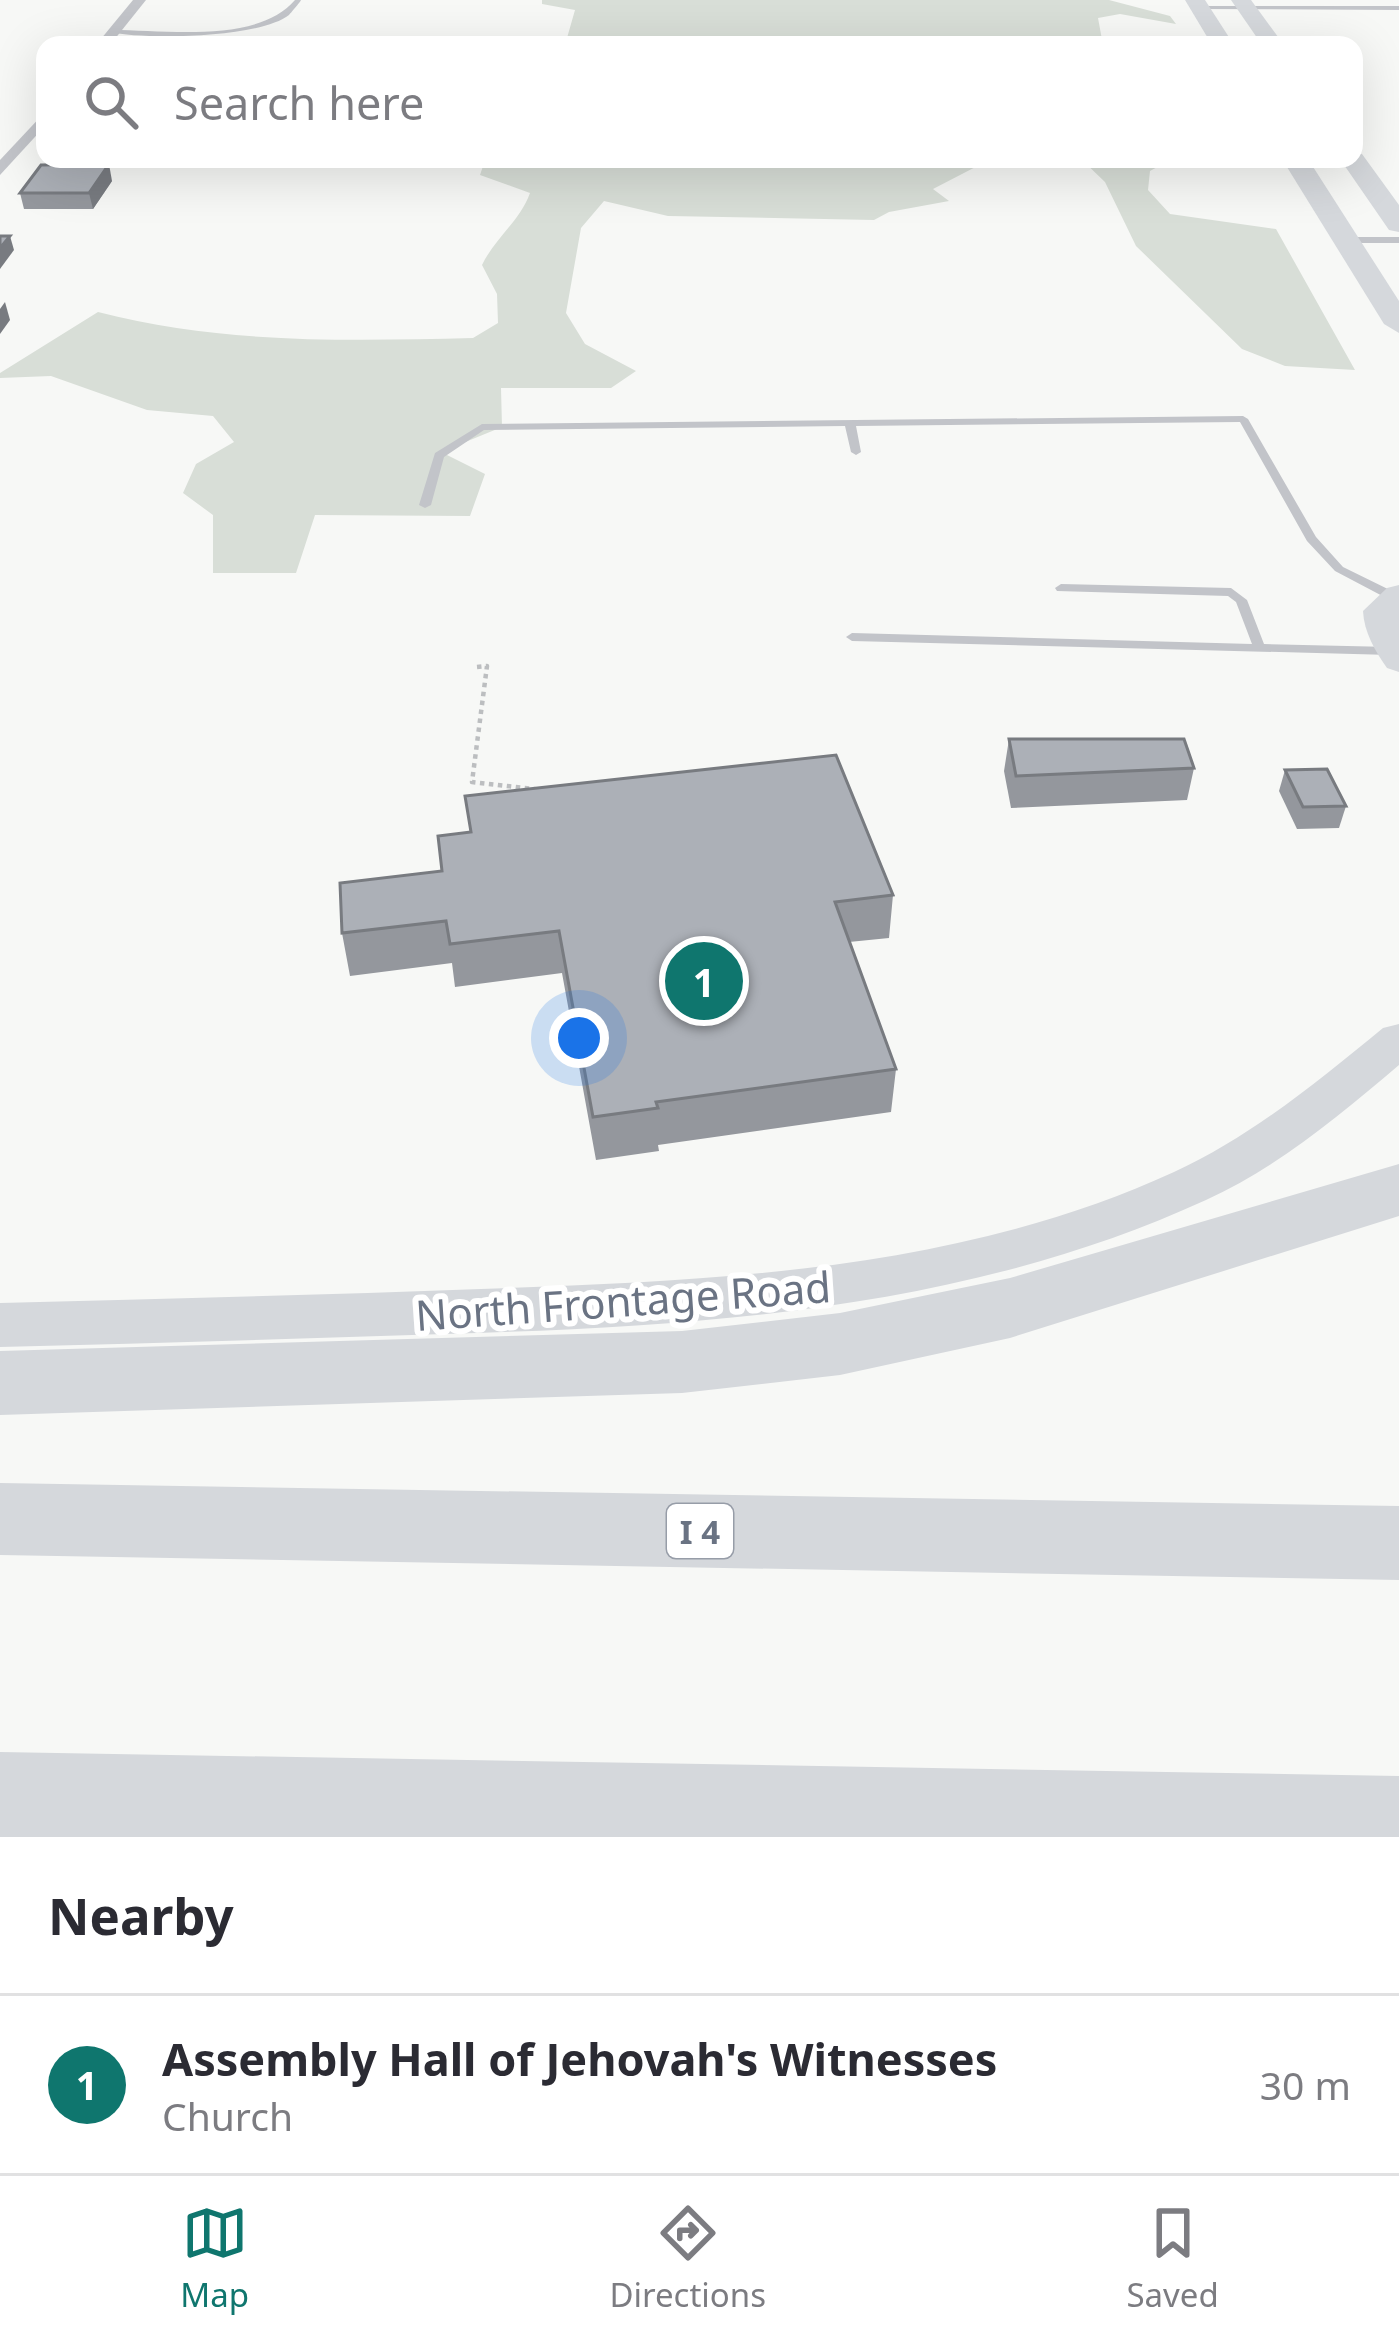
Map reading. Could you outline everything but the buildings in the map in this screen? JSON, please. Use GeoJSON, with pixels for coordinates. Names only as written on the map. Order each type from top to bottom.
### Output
{"type":"FeatureCollection","features":[{"type":"Feature","properties":{"kind":"highway"},"geometry":{"type":"LineString","coordinates":[[0,1383],[682,1362],[840,1344],[1010,1308],[1399,1190]]}},
{"type":"Feature","properties":{"kind":"highway","name":"I 4"},"geometry":{"type":"LineString","coordinates":[[0,1520],[1399,1543]]}},
{"type":"Feature","properties":{"kind":"highway"},"geometry":{"type":"LineString","coordinates":[[0,1796],[1399,1821]]}},
{"type":"Feature","properties":{"kind":"main road"},"geometry":{"type":"LineString","coordinates":[[1197,4],[1217,36]]}},
{"type":"Feature","properties":{"kind":"main road"},"geometry":{"type":"LineString","coordinates":[[1244,4],[1267,36]]}},
{"type":"Feature","properties":{"kind":"main road"},"geometry":{"type":"LineString","coordinates":[[1301,168],[1399,324]]}},
{"type":"Feature","properties":{"kind":"main road"},"geometry":{"type":"LineString","coordinates":[[1359,168],[1399,224]]}},
{"type":"Feature","properties":{"kind":"street"},"geometry":{"type":"LineString","coordinates":[[110,36],[140,0]]}},
{"type":"Feature","properties":{"kind":"street"},"geometry":{"type":"LineString","coordinates":[[0,170],[36,127]]}},
{"type":"Feature","properties":{"kind":"street"},"geometry":{"type":"LineString","coordinates":[[1396,656],[1381,626],[1380,611],[1397,596]]}},
{"type":"Feature","properties":{"kind":"street","name":"North Frontage Road"},"geometry":{"type":"LineString","coordinates":[[0,1325],[563,1309],[843,1288],[982,1259],[1130,1212],[1270,1142],[1362,1077],[1399,1040]]}},
{"type":"Feature","properties":{"kind":"lane"},"geometry":{"type":"LineString","coordinates":[[145,36],[257,27],[282,19],[298,0]]}},
{"type":"Feature","properties":{"kind":"lane"},"geometry":{"type":"LineString","coordinates":[[1197,4],[1399,8]]}},
{"type":"Feature","properties":{"kind":"lane"},"geometry":{"type":"LineString","coordinates":[[1346,240],[1399,240]]}},
{"type":"Feature","properties":{"kind":"lane"},"geometry":{"type":"LineString","coordinates":[[425,505],[439,455],[482,427],[1243,419],[1312,539],[1339,569],[1397,596]]}},
{"type":"Feature","properties":{"kind":"lane"},"geometry":{"type":"LineString","coordinates":[[850,423],[856,452]]}},
{"type":"Feature","properties":{"kind":"lane"},"geometry":{"type":"LineString","coordinates":[[1061,588],[1231,592],[1240,600],[1259,647]]}},
{"type":"Feature","properties":{"kind":"lane"},"geometry":{"type":"LineString","coordinates":[[852,637],[1259,647],[1396,656]]}},
{"type":"Feature","properties":{"kind":"path"},"geometry":{"type":"LineString","coordinates":[[477,667],[487,666],[472,782],[542,787],[546,805]]}},
{"type":"Feature","properties":{"kind":"shaded area"},"geometry":{"type":"Polygon","coordinates":[[[542,0],[1109,0],[1170,16],[1176,24],[1120,14],[1098,18],[1101,36],[568,36],[575,10],[542,4],[542,0]]]}},
{"type":"Feature","properties":{"kind":"shaded area"},"geometry":{"type":"Polygon","coordinates":[[[482,168],[974,168],[933,189],[949,201],[889,212],[874,220],[668,216],[604,201],[581,228],[566,313],[585,344],[636,371],[611,388],[501,388],[502,427],[441,452],[485,474],[470,516],[315,515],[296,573],[213,573],[213,515],[183,493],[196,464],[234,442],[213,416],[147,410],[51,376],[0,378],[0,373],[98,312],[237,335],[331,340],[473,338],[498,323],[497,294],[482,265],[530,193],[480,175],[482,168]]]}},
{"type":"Feature","properties":{"kind":"shaded area"},"geometry":{"type":"Polygon","coordinates":[[[1090,168],[1156,168],[1150,171],[1148,190],[1170,214],[1276,229],[1355,370],[1285,366],[1242,349],[1136,246],[1105,182],[1090,168]]]}},
{"type":"Feature","properties":{"kind":"place","name":"Assembly Hall of Jehovah's Witnesses"},"geometry":{"type":"Point","coordinates":[704,981]}}]}
